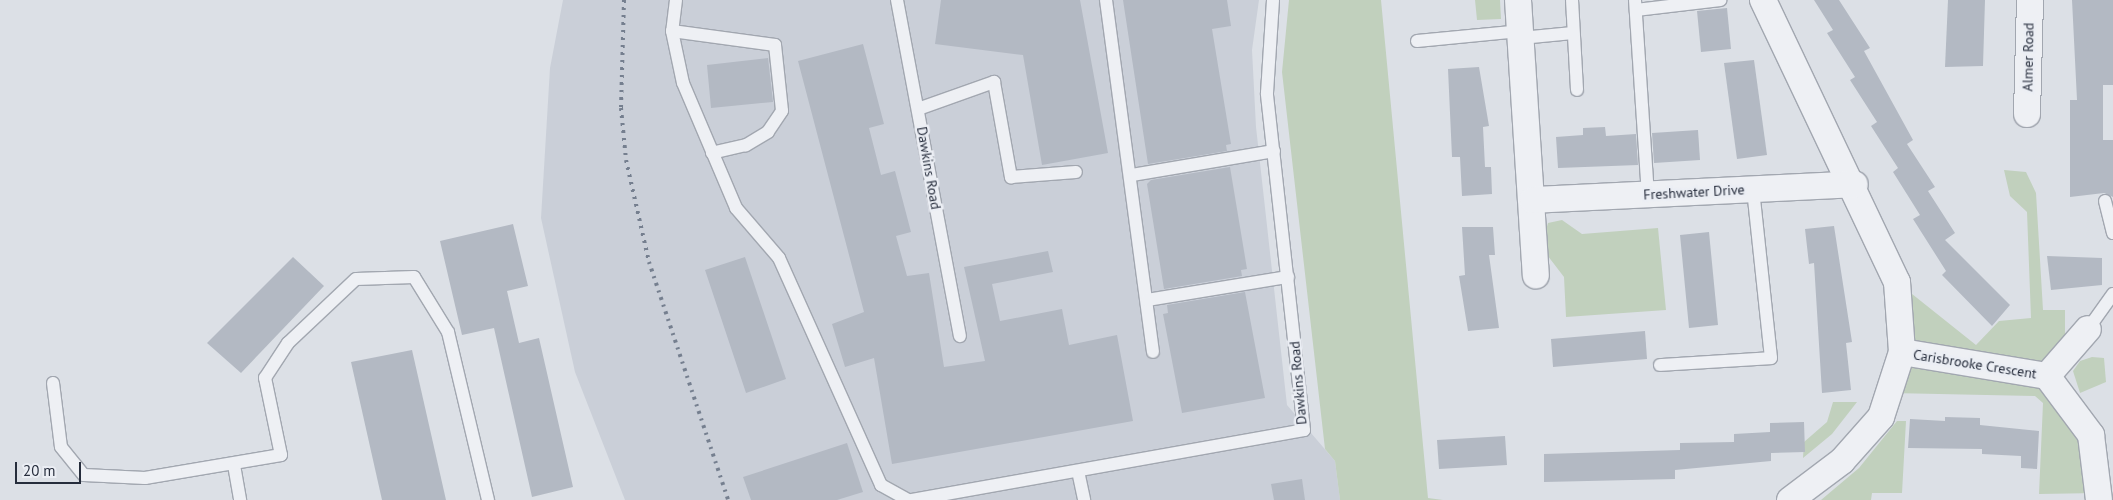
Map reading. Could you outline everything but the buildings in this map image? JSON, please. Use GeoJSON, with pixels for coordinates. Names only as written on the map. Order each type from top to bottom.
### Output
{"type":"FeatureCollection","features":[{"type":"Feature","properties":{"kind":"street"},"geometry":{"type":"LineString","coordinates":[[1518,0],[1533,200],[1536,275]]}},
{"type":"Feature","properties":{"kind":"street"},"geometry":{"type":"LineString","coordinates":[[1763,0],[1855,184],[1898,282],[1902,352],[1881,417],[1836,466],[1790,500]]}},
{"type":"Feature","properties":{"kind":"street","name":"Almer Road"},"geometry":{"type":"LineString","coordinates":[[2027,114],[2030,0]]}},
{"type":"Feature","properties":{"kind":"street","name":"Freshwater Drive"},"geometry":{"type":"LineString","coordinates":[[1533,200],[1855,184]]}},
{"type":"Feature","properties":{"kind":"street","name":"Carisbrooke Crescent"},"geometry":{"type":"LineString","coordinates":[[2047,376],[2088,329]]}},
{"type":"Feature","properties":{"kind":"street","name":"Carisbrooke Crescent"},"geometry":{"type":"LineString","coordinates":[[1902,352],[2047,376],[2091,435],[2103,486]]}},
{"type":"Feature","properties":{"kind":"lane"},"geometry":{"type":"LineString","coordinates":[[676,0],[672,31],[683,83],[736,208],[779,258],[881,485],[910,500]]}},
{"type":"Feature","properties":{"kind":"lane","name":"Dawkins Road"},"geometry":{"type":"LineString","coordinates":[[897,0],[960,336]]}},
{"type":"Feature","properties":{"kind":"lane"},"geometry":{"type":"LineString","coordinates":[[1106,0],[1132,175],[1153,352]]}},
{"type":"Feature","properties":{"kind":"lane","name":"Dawkins Road"},"geometry":{"type":"LineString","coordinates":[[910,500],[1304,430],[1274,151],[1267,48],[1273,0]]}},
{"type":"Feature","properties":{"kind":"lane"},"geometry":{"type":"LineString","coordinates":[[1572,0],[1577,90]]}},
{"type":"Feature","properties":{"kind":"lane"},"geometry":{"type":"LineString","coordinates":[[1648,194],[1636,5],[1720,0]]}},
{"type":"Feature","properties":{"kind":"lane"},"geometry":{"type":"LineString","coordinates":[[672,31],[775,45],[782,111],[768,132],[746,145],[712,153]]}},
{"type":"Feature","properties":{"kind":"lane"},"geometry":{"type":"LineString","coordinates":[[1417,41],[1574,33]]}},
{"type":"Feature","properties":{"kind":"lane"},"geometry":{"type":"LineString","coordinates":[[918,109],[994,82],[1011,177],[1076,172]]}},
{"type":"Feature","properties":{"kind":"lane"},"geometry":{"type":"LineString","coordinates":[[1132,175],[1274,151]]}},
{"type":"Feature","properties":{"kind":"lane"},"geometry":{"type":"LineString","coordinates":[[1660,365],[1771,358],[1753,189]]}},
{"type":"Feature","properties":{"kind":"lane"},"geometry":{"type":"LineString","coordinates":[[2105,201],[2113,233]]}},
{"type":"Feature","properties":{"kind":"lane"},"geometry":{"type":"LineString","coordinates":[[53,383],[62,446],[84,475],[145,478],[234,465],[280,455],[265,378],[288,343],[356,279],[414,277],[448,332],[488,500]]}},
{"type":"Feature","properties":{"kind":"lane"},"geometry":{"type":"LineString","coordinates":[[1147,300],[1288,277]]}},
{"type":"Feature","properties":{"kind":"lane"},"geometry":{"type":"LineString","coordinates":[[2088,329],[2113,294]]}},
{"type":"Feature","properties":{"kind":"lane"},"geometry":{"type":"LineString","coordinates":[[234,465],[240,500]]}},
{"type":"Feature","properties":{"kind":"lane"},"geometry":{"type":"LineString","coordinates":[[1078,470],[1084,500]]}},
{"type":"Feature","properties":{"kind":"shaded area"},"geometry":{"type":"Polygon","coordinates":[[[563,0],[1259,0],[1252,50],[1256,127],[1287,405],[1335,461],[1340,500],[625,500],[575,372],[541,218],[550,68],[563,0]]]}},
{"type":"Feature","properties":{"kind":"green space"},"geometry":{"type":"Polygon","coordinates":[[[1289,0],[1381,0],[1428,498],[1443,500],[1340,500],[1335,461],[1325,449],[1282,72],[1289,0]]]}},
{"type":"Feature","properties":{"kind":"green space"},"geometry":{"type":"Polygon","coordinates":[[[1475,0],[1500,0],[1501,19],[1477,20],[1475,0]]]}},
{"type":"Feature","properties":{"kind":"green space"},"geometry":{"type":"Polygon","coordinates":[[[2004,170],[2026,172],[2036,193],[2043,310],[2065,310],[2065,355],[2047,376],[2091,435],[2098,493],[2039,494],[2043,403],[2035,396],[1891,393],[1897,282],[1976,345],[1999,321],[2031,318],[2027,212],[2010,196],[2004,170]]]}},
{"type":"Feature","properties":{"kind":"green space"},"geometry":{"type":"Polygon","coordinates":[[[1562,220],[1582,234],[1658,228],[1666,310],[1566,317],[1564,277],[1541,247],[1548,223],[1562,220]]]}},
{"type":"Feature","properties":{"kind":"green space"},"geometry":{"type":"Polygon","coordinates":[[[2092,357],[2104,358],[2106,382],[2080,393],[2073,371],[2080,361],[2092,357]]]}},
{"type":"Feature","properties":{"kind":"green space"},"geometry":{"type":"Polygon","coordinates":[[[1833,402],[1857,402],[1832,434],[1803,458],[1804,442],[1827,422],[1833,402]]]}},
{"type":"Feature","properties":{"kind":"green space"},"geometry":{"type":"Polygon","coordinates":[[[1897,421],[1906,421],[1902,493],[1872,493],[1871,500],[1821,500],[1859,468],[1897,421]]]}},
{"type":"Feature","properties":{"kind":"railway"},"geometry":{"type":"LineString","coordinates":[[624,0],[621,108],[626,160],[649,262],[728,500]]}}]}
